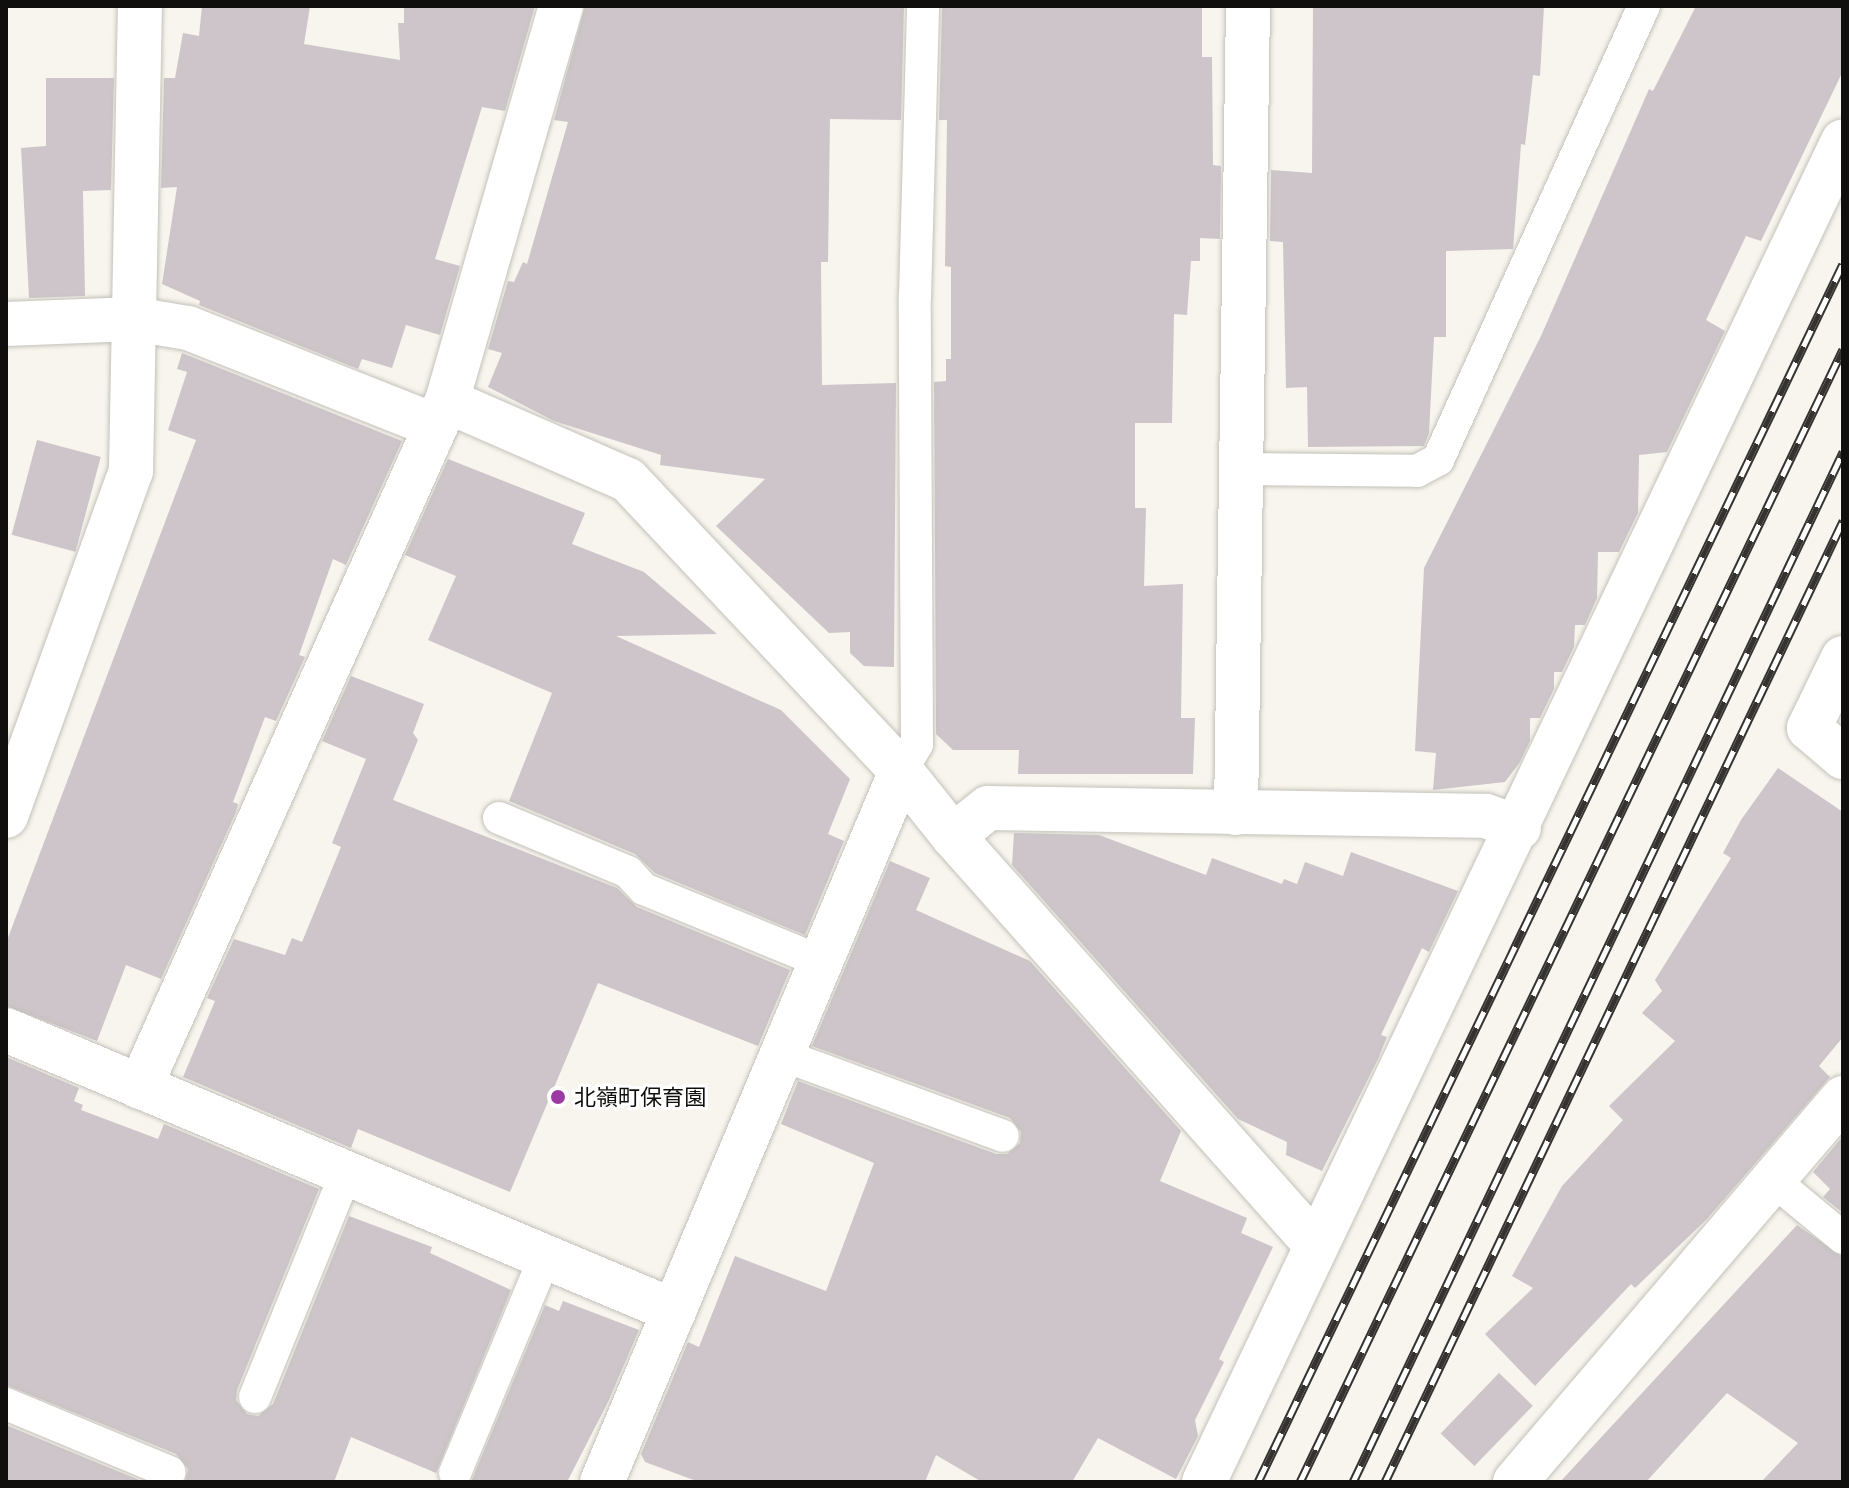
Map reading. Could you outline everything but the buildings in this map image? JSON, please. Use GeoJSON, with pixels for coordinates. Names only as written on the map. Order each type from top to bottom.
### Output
{"type":"FeatureCollection","features":[{"type":"Feature","properties":{"kind":"street"},"geometry":{"type":"LineString","coordinates":[[6,816],[14,769],[131,471],[140,6]]}},
{"type":"Feature","properties":{"kind":"street"},"geometry":{"type":"LineString","coordinates":[[140,1087],[441,414],[561,6]]}},
{"type":"Feature","properties":{"kind":"street"},"geometry":{"type":"LineString","coordinates":[[1236,813],[1248,6]]}},
{"type":"Feature","properties":{"kind":"street"},"geometry":{"type":"LineString","coordinates":[[1204,1482],[1519,828],[1843,141]]}},
{"type":"Feature","properties":{"kind":"street"},"geometry":{"type":"LineString","coordinates":[[6,324],[134,319],[188,328],[628,480],[901,771],[953,836],[1316,1245]]}},
{"type":"Feature","properties":{"kind":"street"},"geometry":{"type":"LineString","coordinates":[[1843,658],[1809,728],[1843,757]]}},
{"type":"Feature","properties":{"kind":"street"},"geometry":{"type":"LineString","coordinates":[[602,1482],[901,771]]}},
{"type":"Feature","properties":{"kind":"street"},"geometry":{"type":"LineString","coordinates":[[953,836],[988,808],[1486,816],[1519,828]]}},
{"type":"Feature","properties":{"kind":"street"},"geometry":{"type":"LineString","coordinates":[[6,1030],[674,1311]]}},
{"type":"Feature","properties":{"kind":"street"},"geometry":{"type":"LineString","coordinates":[[1515,1482],[1843,1098]]}},
{"type":"Feature","properties":{"kind":"lane"},"geometry":{"type":"LineString","coordinates":[[901,771],[917,744],[915,296],[923,6]]}},
{"type":"Feature","properties":{"kind":"lane"},"geometry":{"type":"LineString","coordinates":[[1239,469],[1417,471],[1438,460],[1644,6]]}},
{"type":"Feature","properties":{"kind":"lane"},"geometry":{"type":"LineString","coordinates":[[499,818],[628,872],[644,889],[822,962]]}},
{"type":"Feature","properties":{"kind":"lane"},"geometry":{"type":"LineString","coordinates":[[782,1055],[1003,1136]]}},
{"type":"Feature","properties":{"kind":"lane"},"geometry":{"type":"LineString","coordinates":[[255,1397],[346,1173]]}},
{"type":"Feature","properties":{"kind":"lane"},"geometry":{"type":"LineString","coordinates":[[1773,1180],[1843,1238]]}},
{"type":"Feature","properties":{"kind":"lane"},"geometry":{"type":"LineString","coordinates":[[455,1473],[545,1257]]}},
{"type":"Feature","properties":{"kind":"lane"},"geometry":{"type":"LineString","coordinates":[[6,1404],[176,1479]]}},
{"type":"Feature","properties":{"kind":"railway"},"geometry":{"type":"LineString","coordinates":[[1258,1482],[1843,264]]}},
{"type":"Feature","properties":{"kind":"railway"},"geometry":{"type":"LineString","coordinates":[[1300,1482],[1843,349]]}},
{"type":"Feature","properties":{"kind":"railway"},"geometry":{"type":"LineString","coordinates":[[1353,1482],[1843,452]]}},
{"type":"Feature","properties":{"kind":"railway"},"geometry":{"type":"LineString","coordinates":[[1385,1482],[1843,521]]}},
{"type":"Feature","properties":{"kind":"place","name":"北嶺町保育園"},"geometry":{"type":"Point","coordinates":[558,1097]}}]}
